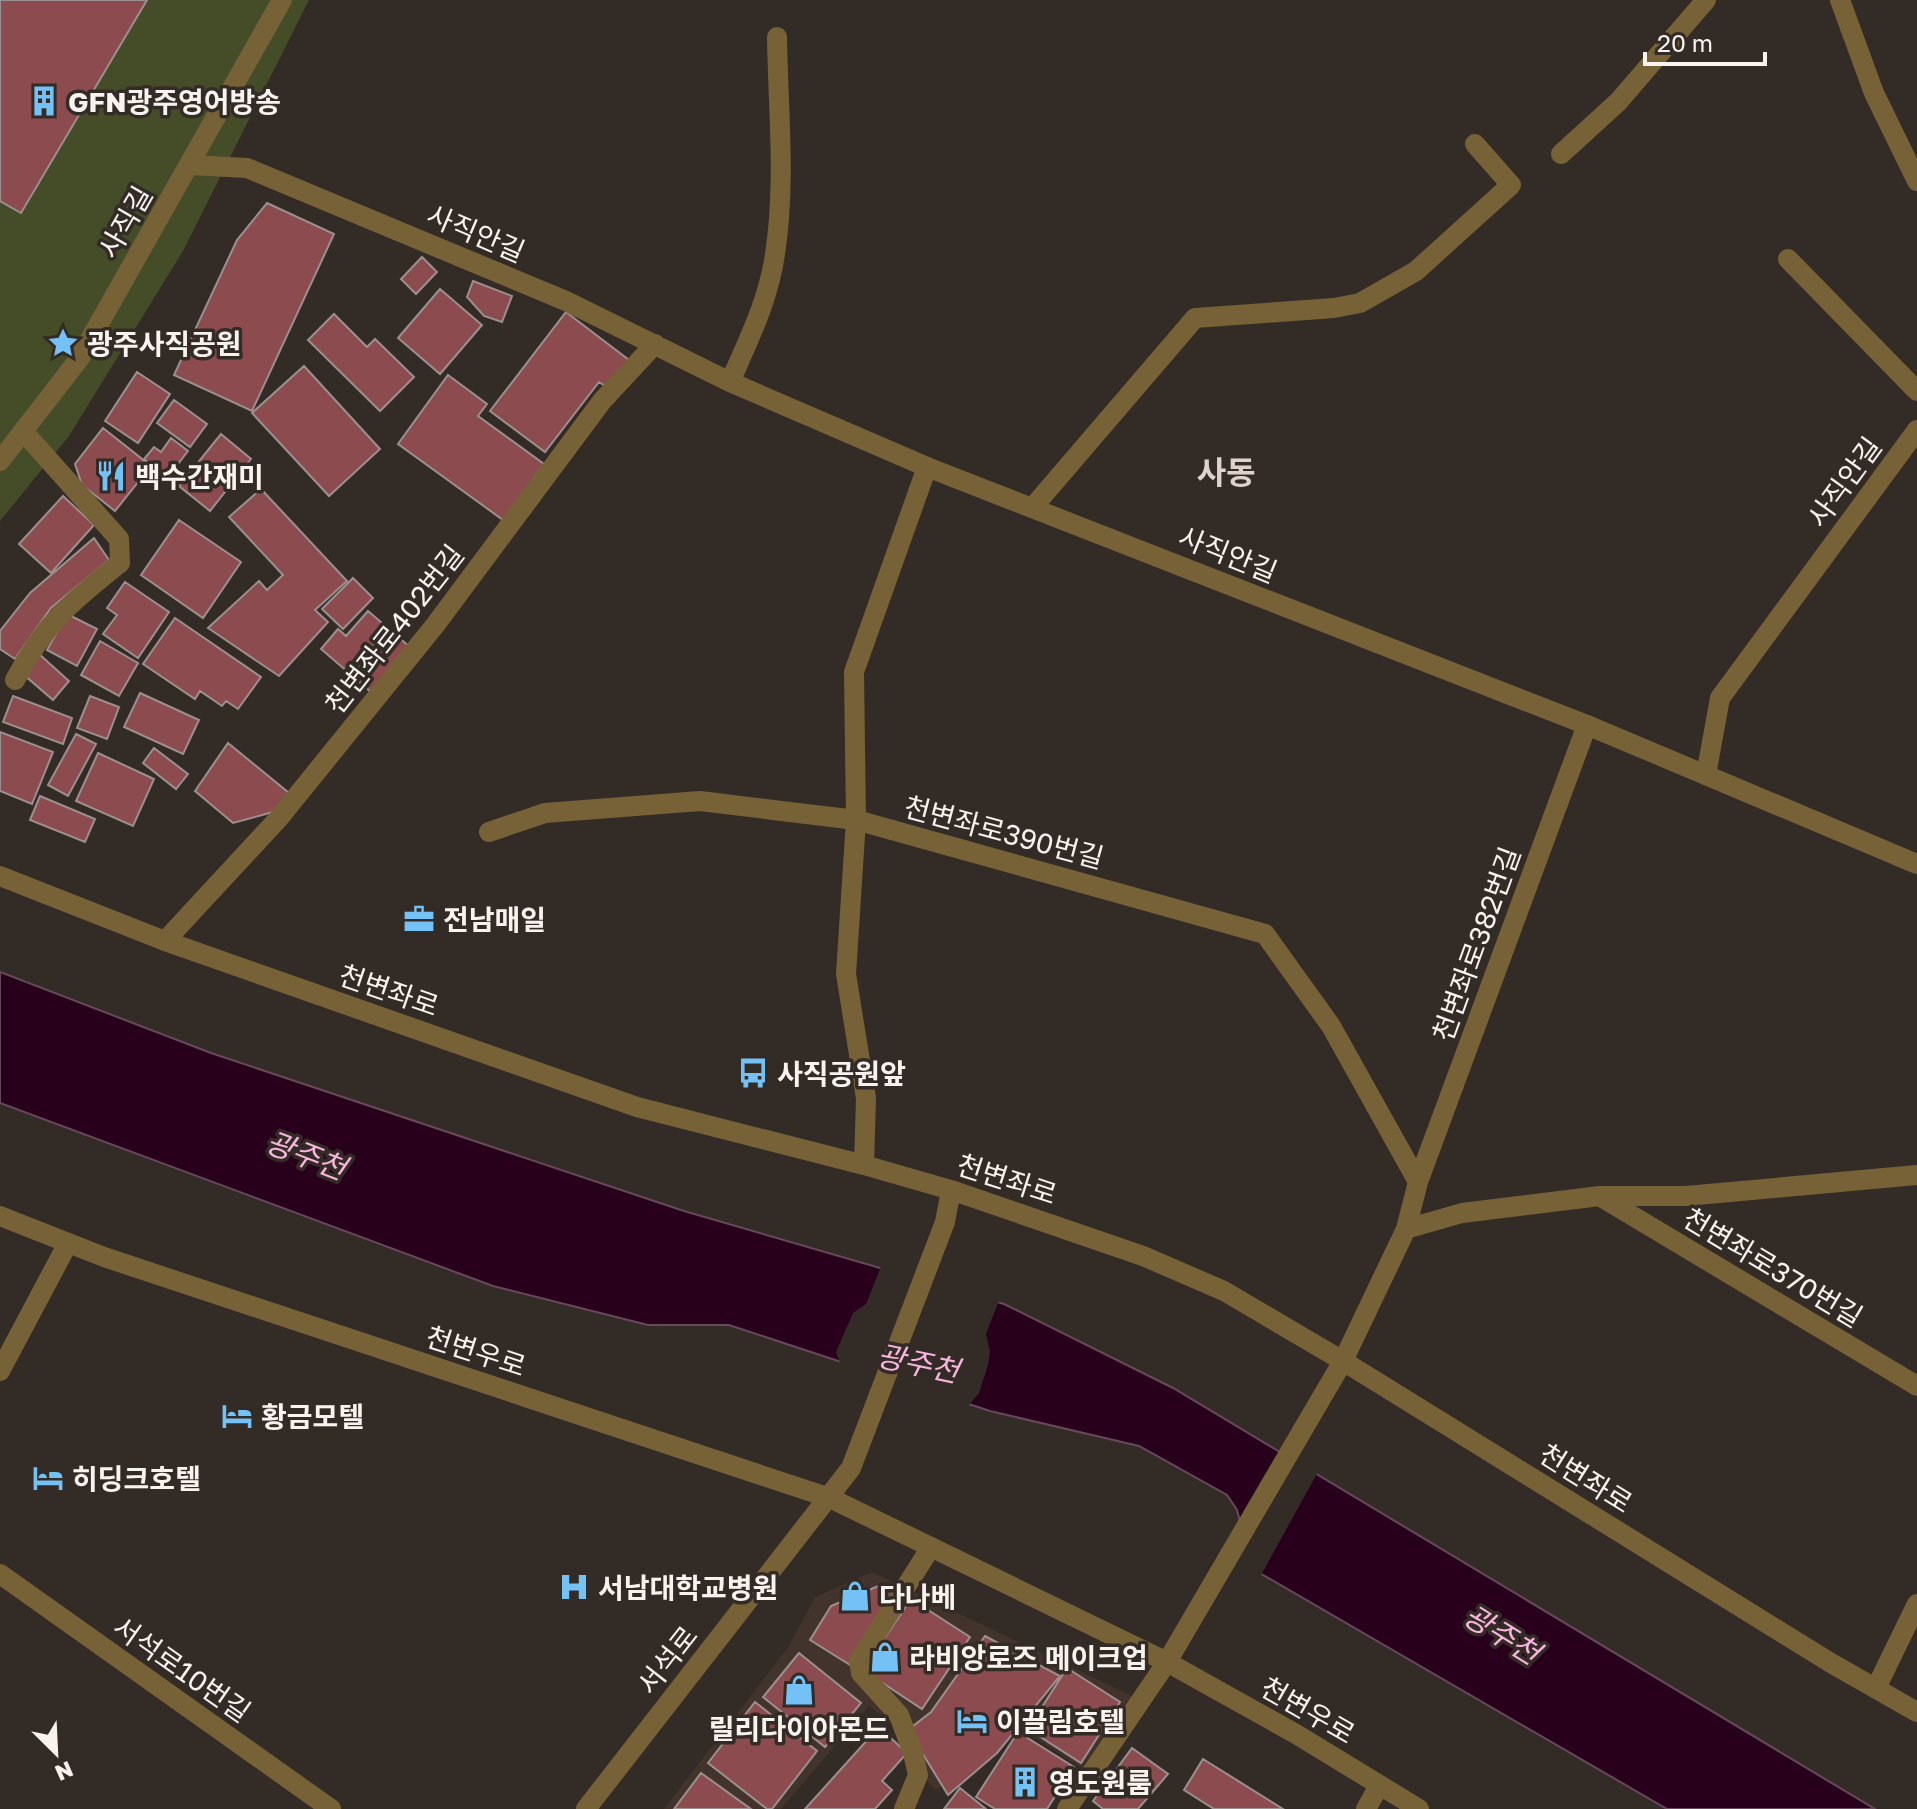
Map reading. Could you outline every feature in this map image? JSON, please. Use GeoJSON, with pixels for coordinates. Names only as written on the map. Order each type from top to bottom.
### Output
{"type":"FeatureCollection","features":[{"type":"Feature","properties":{"kind":"street","name":"사직길"},"geometry":{"type":"LineString","coordinates":[[0,461],[79,359],[282,0]]}},
{"type":"Feature","properties":{"kind":"street"},"geometry":{"type":"LineString","coordinates":[[1561,154],[1618,102],[1706,0]]}},
{"type":"Feature","properties":{"kind":"street"},"geometry":{"type":"LineString","coordinates":[[1840,0],[1874,93],[1917,181]]}},
{"type":"Feature","properties":{"kind":"street"},"geometry":{"type":"LineString","coordinates":[[730,382],[765,300],[775,254],[779,200],[777,37]]}},
{"type":"Feature","properties":{"kind":"street"},"geometry":{"type":"LineString","coordinates":[[1033,507],[1195,318],[1334,308],[1360,303],[1416,271],[1511,185],[1475,144]]}},
{"type":"Feature","properties":{"kind":"street","name":"사직안길"},"geometry":{"type":"LineString","coordinates":[[191,165],[247,168],[566,301],[730,382],[927,467],[1587,725],[1917,864]]}},
{"type":"Feature","properties":{"kind":"street"},"geometry":{"type":"LineString","coordinates":[[1788,259],[1917,391]]}},
{"type":"Feature","properties":{"kind":"street","name":"천변좌로402번길"},"geometry":{"type":"LineString","coordinates":[[165,941],[279,818],[436,624],[602,401],[655,344]]}},
{"type":"Feature","properties":{"kind":"street","name":"사직안길"},"geometry":{"type":"LineString","coordinates":[[1706,775],[1720,698],[1917,430]]}},
{"type":"Feature","properties":{"kind":"street"},"geometry":{"type":"LineString","coordinates":[[15,680],[34,644],[69,603],[120,563],[119,539],[23,431]]}},
{"type":"Feature","properties":{"kind":"street"},"geometry":{"type":"LineString","coordinates":[[864,1165],[866,1098],[846,974],[856,820],[854,672],[927,467]]}},
{"type":"Feature","properties":{"kind":"street","name":"천변좌로382번길"},"geometry":{"type":"LineString","coordinates":[[1167,1662],[1343,1361],[1406,1229],[1418,1182],[1587,725]]}},
{"type":"Feature","properties":{"kind":"street","name":"천변좌로390번길"},"geometry":{"type":"LineString","coordinates":[[489,832],[545,813],[700,801],[856,820],[1265,934],[1331,1026],[1418,1182]]}},
{"type":"Feature","properties":{"kind":"street","name":"천변좌로"},"geometry":{"type":"LineString","coordinates":[[0,876],[165,941],[637,1107],[951,1190],[1067,1228],[1224,1291],[1917,1712]]}},
{"type":"Feature","properties":{"kind":"street"},"geometry":{"type":"LineString","coordinates":[[1406,1229],[1462,1213],[1600,1196],[1686,1196],[1917,1175]]}},
{"type":"Feature","properties":{"kind":"street","name":"서석로"},"geometry":{"type":"LineString","coordinates":[[586,1809],[851,1468],[945,1222],[951,1190]]}},
{"type":"Feature","properties":{"kind":"street","name":"천변좌로370번길"},"geometry":{"type":"LineString","coordinates":[[1600,1196],[1917,1386]]}},
{"type":"Feature","properties":{"kind":"street","name":"천변우로"},"geometry":{"type":"LineString","coordinates":[[0,1216],[68,1243],[830,1498],[1167,1662],[1296,1734],[1419,1809]]}},
{"type":"Feature","properties":{"kind":"street"},"geometry":{"type":"LineString","coordinates":[[0,1371],[68,1243]]}},
{"type":"Feature","properties":{"kind":"street"},"geometry":{"type":"LineString","coordinates":[[904,1809],[918,1775],[913,1753],[899,1715],[861,1673],[859,1661],[931,1547]]}},
{"type":"Feature","properties":{"kind":"street","name":"서석로10번길"},"geometry":{"type":"LineString","coordinates":[[0,1574],[331,1809]]}},
{"type":"Feature","properties":{"kind":"street"},"geometry":{"type":"LineString","coordinates":[[1876,1688],[1917,1604]]}},
{"type":"Feature","properties":{"kind":"street"},"geometry":{"type":"LineString","coordinates":[[1067,1809],[1167,1662]]}},
{"type":"Feature","properties":{"kind":"street"},"geometry":{"type":"LineString","coordinates":[[1366,1809],[1379,1786]]}},
{"type":"Feature","properties":{"kind":"shaded area"},"geometry":{"type":"Polygon","coordinates":[[[872,1572],[1132,1696],[1082,1768],[1015,1725],[947,1785],[935,1790],[917,1769],[894,1725],[869,1706],[781,1809],[664,1809],[789,1646],[815,1597],[872,1572]]]}},
{"type":"Feature","properties":{"kind":"green space","name":"광주사직공원"},"geometry":{"type":"Polygon","coordinates":[[[0,0],[309,0],[183,251],[69,436],[0,521],[0,0]]]}},
{"type":"Feature","properties":{"kind":"water","name":"광주천"},"geometry":{"type":"Polygon","coordinates":[[[0,972],[211,1053],[684,1211],[1004,1304],[1173,1388],[1875,1809],[1667,1809],[1258,1572],[1249,1555],[1237,1510],[1227,1495],[1139,1446],[990,1411],[729,1325],[648,1325],[493,1286],[0,1103],[0,972]]]}},
{"type":"Feature","properties":{"kind":"pier"},"geometry":{"type":"Polygon","coordinates":[[[882,1264],[1000,1298],[986,1334],[990,1352],[988,1365],[979,1393],[969,1405],[965,1407],[841,1366],[836,1352],[853,1313],[866,1304],[882,1264]]]}},
{"type":"Feature","properties":{"kind":"pier"},"geometry":{"type":"Polygon","coordinates":[[[1284,1450],[1319,1470],[1260,1577],[1245,1557],[1238,1532],[1284,1450]]]}},
{"type":"Feature","properties":{"kind":"building","name":"GFN광주영어방송"},"geometry":{"type":"Polygon","coordinates":[[[0,0],[147,0],[21,213],[0,201],[0,0]]]}},
{"type":"Feature","properties":{"kind":"building"},"geometry":{"type":"Polygon","coordinates":[[[267,203],[334,234],[252,411],[174,375],[237,240],[267,203]]]}},
{"type":"Feature","properties":{"kind":"building"},"geometry":{"type":"Polygon","coordinates":[[[422,257],[437,272],[416,294],[401,279],[422,257]]]}},
{"type":"Feature","properties":{"kind":"building"},"geometry":{"type":"Polygon","coordinates":[[[473,281],[512,296],[502,322],[484,316],[467,297],[473,281]]]}},
{"type":"Feature","properties":{"kind":"building"},"geometry":{"type":"Polygon","coordinates":[[[440,289],[482,325],[440,374],[398,338],[440,289]]]}},
{"type":"Feature","properties":{"kind":"building"},"geometry":{"type":"Polygon","coordinates":[[[566,312],[629,360],[608,388],[599,382],[545,452],[490,411],[566,312]]]}},
{"type":"Feature","properties":{"kind":"building"},"geometry":{"type":"Polygon","coordinates":[[[334,314],[367,347],[375,339],[414,377],[380,411],[308,340],[334,314]]]}},
{"type":"Feature","properties":{"kind":"building"},"geometry":{"type":"Polygon","coordinates":[[[304,366],[380,449],[329,496],[252,413],[304,366]]]}},
{"type":"Feature","properties":{"kind":"building"},"geometry":{"type":"Polygon","coordinates":[[[137,372],[170,394],[138,443],[105,421],[137,372]]]}},
{"type":"Feature","properties":{"kind":"building"},"geometry":{"type":"Polygon","coordinates":[[[448,375],[487,404],[478,416],[544,464],[503,520],[398,444],[448,375]]]}},
{"type":"Feature","properties":{"kind":"building"},"geometry":{"type":"Polygon","coordinates":[[[174,400],[207,424],[190,447],[157,423],[174,400]]]}},
{"type":"Feature","properties":{"kind":"building","name":"백수간재미"},"geometry":{"type":"Polygon","coordinates":[[[103,428],[151,466],[115,511],[82,485],[75,464],[103,428]]]}},
{"type":"Feature","properties":{"kind":"building"},"geometry":{"type":"Polygon","coordinates":[[[221,434],[251,459],[210,511],[179,486],[221,434]]]}},
{"type":"Feature","properties":{"kind":"building"},"geometry":{"type":"Polygon","coordinates":[[[171,438],[188,451],[168,477],[144,459],[154,447],[161,452],[171,438]]]}},
{"type":"Feature","properties":{"kind":"building"},"geometry":{"type":"Polygon","coordinates":[[[261,489],[347,581],[315,610],[328,622],[279,676],[208,628],[259,581],[267,590],[283,575],[229,517],[261,489]]]}},
{"type":"Feature","properties":{"kind":"building"},"geometry":{"type":"Polygon","coordinates":[[[63,496],[94,525],[51,573],[19,544],[63,496]]]}},
{"type":"Feature","properties":{"kind":"building"},"geometry":{"type":"Polygon","coordinates":[[[179,520],[241,562],[203,618],[141,575],[179,520]]]}},
{"type":"Feature","properties":{"kind":"building"},"geometry":{"type":"Polygon","coordinates":[[[94,538],[109,560],[51,608],[15,659],[0,649],[0,631],[30,593],[94,538]]]}},
{"type":"Feature","properties":{"kind":"building"},"geometry":{"type":"Polygon","coordinates":[[[353,578],[373,598],[343,629],[322,609],[353,578]]]}},
{"type":"Feature","properties":{"kind":"building"},"geometry":{"type":"Polygon","coordinates":[[[125,582],[169,612],[138,658],[103,634],[117,615],[107,608],[125,582]]]}},
{"type":"Feature","properties":{"kind":"building"},"geometry":{"type":"Polygon","coordinates":[[[368,611],[410,647],[371,692],[321,649],[338,629],[346,636],[368,611]]]}},
{"type":"Feature","properties":{"kind":"building"},"geometry":{"type":"Polygon","coordinates":[[[67,614],[97,629],[77,666],[47,650],[67,614]]]}},
{"type":"Feature","properties":{"kind":"building"},"geometry":{"type":"Polygon","coordinates":[[[175,618],[261,677],[238,709],[226,701],[222,706],[200,691],[195,699],[143,664],[175,618]]]}},
{"type":"Feature","properties":{"kind":"building"},"geometry":{"type":"Polygon","coordinates":[[[100,641],[138,663],[119,696],[81,675],[100,641]]]}},
{"type":"Feature","properties":{"kind":"building"},"geometry":{"type":"Polygon","coordinates":[[[39,654],[69,681],[53,700],[23,674],[39,654]]]}},
{"type":"Feature","properties":{"kind":"building"},"geometry":{"type":"Polygon","coordinates":[[[140,693],[199,720],[183,754],[124,727],[140,693]]]}},
{"type":"Feature","properties":{"kind":"building"},"geometry":{"type":"Polygon","coordinates":[[[13,696],[72,718],[63,744],[3,722],[13,696]]]}},
{"type":"Feature","properties":{"kind":"building"},"geometry":{"type":"Polygon","coordinates":[[[90,696],[119,707],[107,739],[77,728],[90,696]]]}},
{"type":"Feature","properties":{"kind":"building"},"geometry":{"type":"Polygon","coordinates":[[[0,732],[53,752],[32,804],[0,791],[0,732]]]}},
{"type":"Feature","properties":{"kind":"building"},"geometry":{"type":"Polygon","coordinates":[[[76,734],[96,744],[68,796],[48,785],[76,734]]]}},
{"type":"Feature","properties":{"kind":"building"},"geometry":{"type":"Polygon","coordinates":[[[228,743],[289,793],[273,812],[233,823],[195,791],[228,743]]]}},
{"type":"Feature","properties":{"kind":"building"},"geometry":{"type":"Polygon","coordinates":[[[154,748],[188,774],[176,789],[143,763],[154,748]]]}},
{"type":"Feature","properties":{"kind":"building"},"geometry":{"type":"Polygon","coordinates":[[[98,753],[154,779],[133,826],[76,801],[98,753]]]}},
{"type":"Feature","properties":{"kind":"building"},"geometry":{"type":"Polygon","coordinates":[[[40,796],[95,819],[85,842],[30,820],[40,796]]]}},
{"type":"Feature","properties":{"kind":"building"},"geometry":{"type":"Polygon","coordinates":[[[883,1584],[897,1593],[850,1665],[810,1640],[831,1606],[883,1584]]]}},
{"type":"Feature","properties":{"kind":"building"},"geometry":{"type":"Polygon","coordinates":[[[911,1599],[970,1637],[922,1709],[863,1670],[911,1599]]]}},
{"type":"Feature","properties":{"kind":"building","name":"이끌림호텔"},"geometry":{"type":"Polygon","coordinates":[[[985,1636],[1060,1676],[997,1753],[948,1795],[908,1730],[931,1712],[985,1636]]]}},
{"type":"Feature","properties":{"kind":"building"},"geometry":{"type":"Polygon","coordinates":[[[799,1653],[861,1703],[825,1747],[763,1697],[799,1653]]]}},
{"type":"Feature","properties":{"kind":"building"},"geometry":{"type":"Polygon","coordinates":[[[1067,1668],[1120,1702],[1081,1763],[1028,1729],[1067,1668]]]}},
{"type":"Feature","properties":{"kind":"building"},"geometry":{"type":"Polygon","coordinates":[[[755,1702],[817,1751],[772,1809],[767,1809],[708,1763],[755,1702]]]}},
{"type":"Feature","properties":{"kind":"building"},"geometry":{"type":"Polygon","coordinates":[[[879,1727],[907,1753],[882,1781],[892,1790],[875,1809],[805,1809],[879,1727]]]}},
{"type":"Feature","properties":{"kind":"building","name":"영도원룸"},"geometry":{"type":"Polygon","coordinates":[[[1018,1732],[1074,1767],[1047,1809],[995,1809],[976,1797],[1018,1732]]]}},
{"type":"Feature","properties":{"kind":"building"},"geometry":{"type":"Polygon","coordinates":[[[1132,1748],[1168,1774],[1138,1809],[1103,1809],[1093,1801],[1132,1748]]]}},
{"type":"Feature","properties":{"kind":"building"},"geometry":{"type":"Polygon","coordinates":[[[1203,1759],[1283,1809],[1214,1809],[1184,1790],[1203,1759]]]}},
{"type":"Feature","properties":{"kind":"building"},"geometry":{"type":"Polygon","coordinates":[[[701,1773],[751,1809],[674,1809],[701,1773]]]}},
{"type":"Feature","properties":{"kind":"building"},"geometry":{"type":"Polygon","coordinates":[[[960,1788],[986,1809],[944,1809],[960,1788]]]}},
{"type":"Feature","properties":{"kind":"place","name":"GFN광주영어방송"},"geometry":{"type":"Point","coordinates":[44,101]}},
{"type":"Feature","properties":{"kind":"place","name":"광주사직공원"},"geometry":{"type":"Point","coordinates":[63,343]}},
{"type":"Feature","properties":{"kind":"place","name":"백수간재미"},"geometry":{"type":"Point","coordinates":[111,476]}},
{"type":"Feature","properties":{"kind":"place","name":"전남매일"},"geometry":{"type":"Point","coordinates":[419,919]}},
{"type":"Feature","properties":{"kind":"place","name":"사직공원앞"},"geometry":{"type":"Point","coordinates":[753,1073]}},
{"type":"Feature","properties":{"kind":"place","name":"황금모텔"},"geometry":{"type":"Point","coordinates":[237,1416]}},
{"type":"Feature","properties":{"kind":"place","name":"히딩크호텔"},"geometry":{"type":"Point","coordinates":[48,1478]}},
{"type":"Feature","properties":{"kind":"place","name":"서남대학교병원"},"geometry":{"type":"Point","coordinates":[574,1587]}},
{"type":"Feature","properties":{"kind":"place","name":"다나베"},"geometry":{"type":"Point","coordinates":[855,1596]}},
{"type":"Feature","properties":{"kind":"place","name":"라비앙로즈 메이크업"},"geometry":{"type":"Point","coordinates":[885,1657]}},
{"type":"Feature","properties":{"kind":"place","name":"릴리다이아몬드"},"geometry":{"type":"Point","coordinates":[799,1690]}},
{"type":"Feature","properties":{"kind":"place","name":"이끌림호텔"},"geometry":{"type":"Point","coordinates":[972,1721]}},
{"type":"Feature","properties":{"kind":"place","name":"영도원룸"},"geometry":{"type":"Point","coordinates":[1025,1782]}},
{"type":"Feature","properties":{"kind":"district","name":"사동"},"geometry":{"type":"Point","coordinates":[1226,472]}}]}
